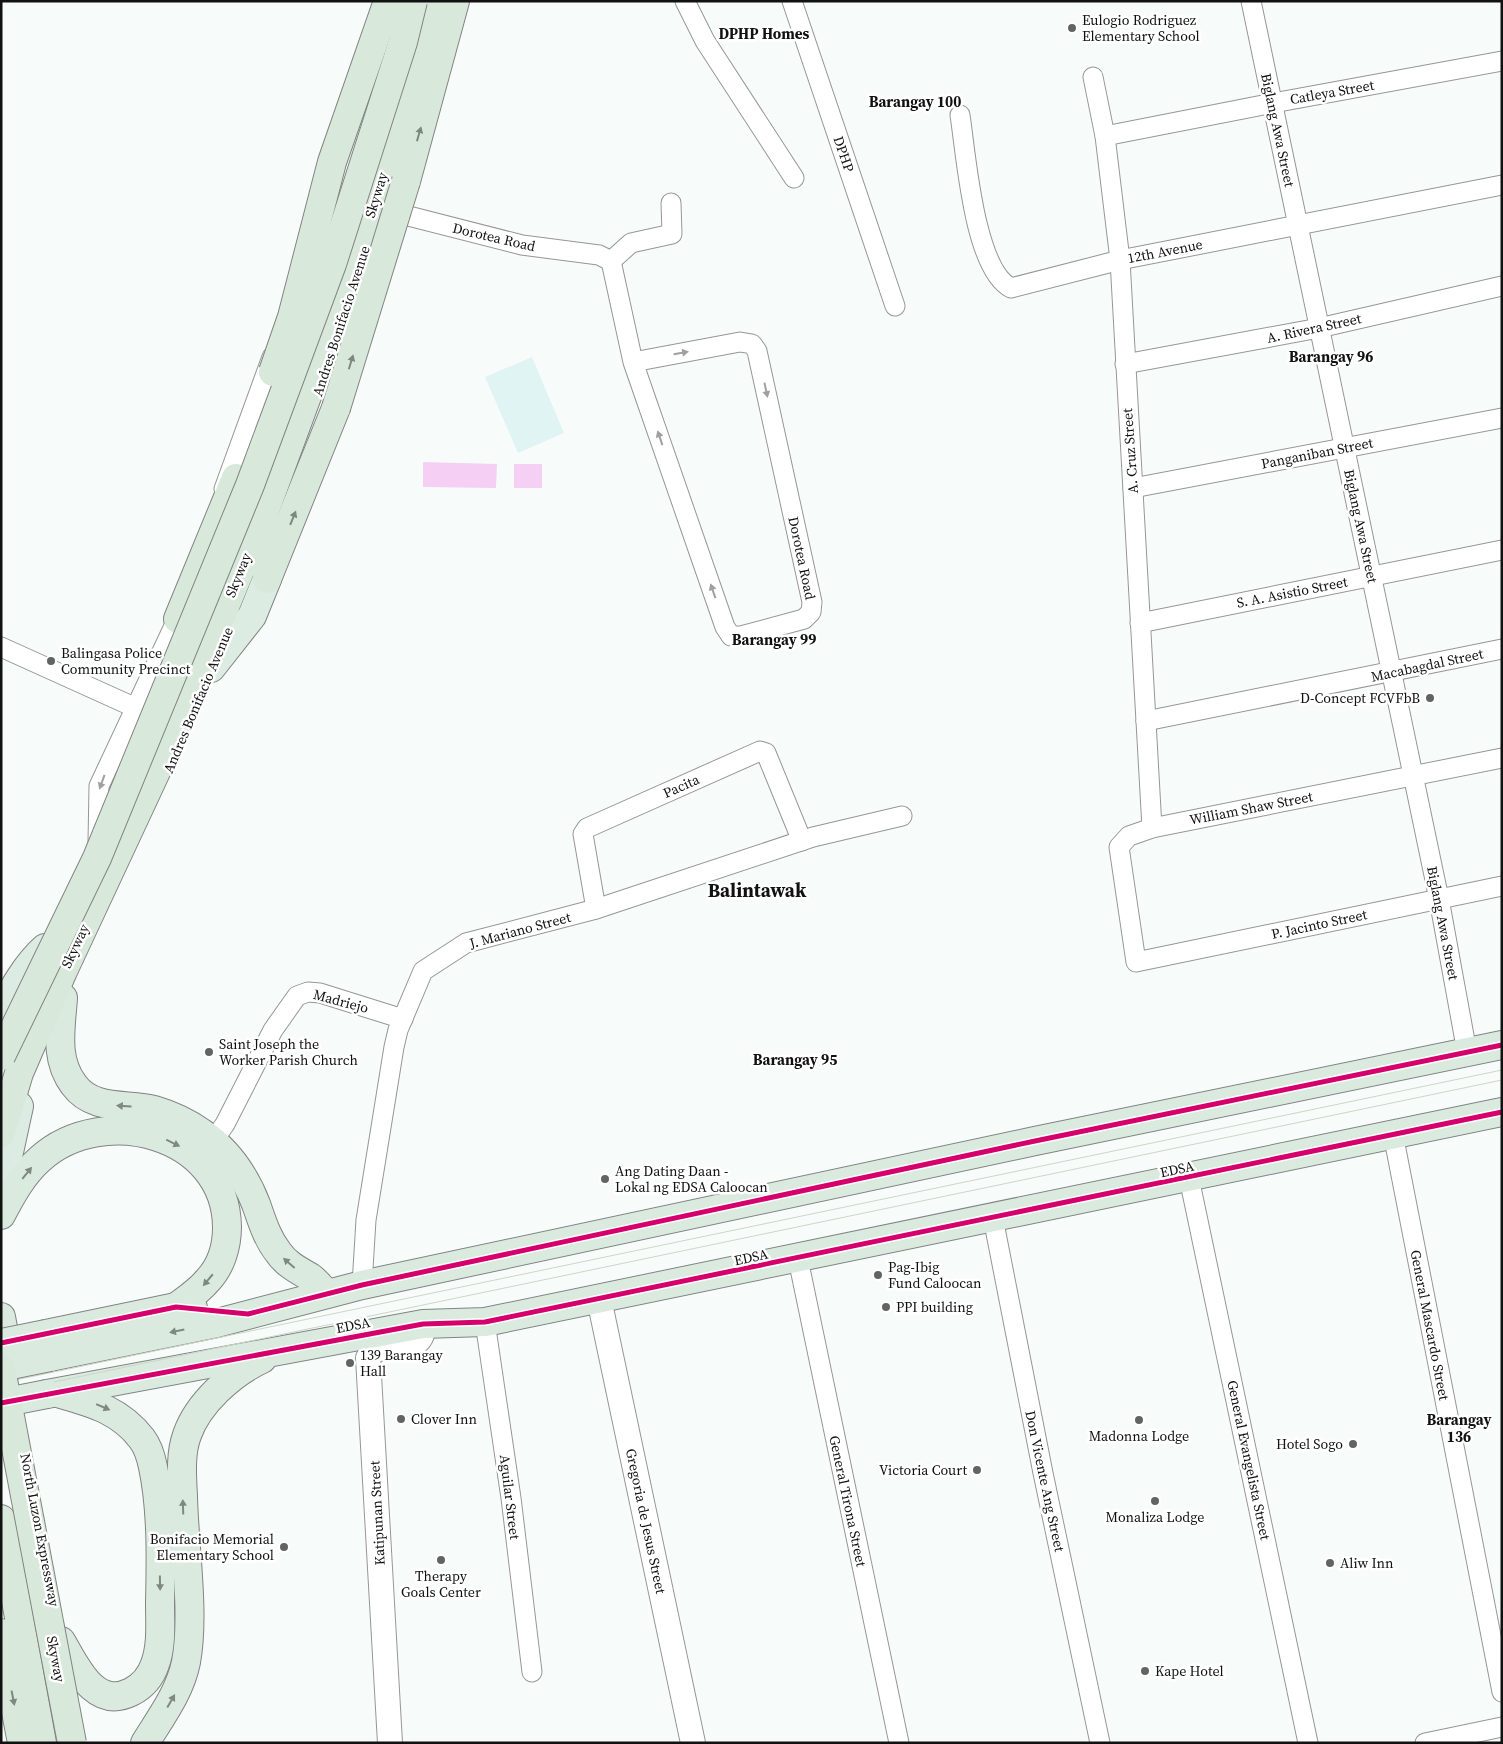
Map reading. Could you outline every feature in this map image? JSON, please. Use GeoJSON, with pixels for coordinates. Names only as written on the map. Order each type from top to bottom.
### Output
{"type":"FeatureCollection","features":[{"type":"Feature","properties":{"kind":"highway"},"geometry":{"type":"LineString","coordinates":[[178,619],[236,478],[292,317],[332,162],[388,1]]}},
{"type":"Feature","properties":{"kind":"highway","name":"Skyway"},"geometry":{"type":"LineString","coordinates":[[1,1056],[97,858],[250,485],[332,264],[403,42],[412,1]]}},
{"type":"Feature","properties":{"kind":"highway","name":"Skyway"},"geometry":{"type":"LineString","coordinates":[[1,1133],[19,1073],[63,971],[160,763],[264,510],[354,268],[432,1]]}},
{"type":"Feature","properties":{"kind":"highway"},"geometry":{"type":"LineString","coordinates":[[267,579],[336,408],[406,181],[455,1]]}},
{"type":"Feature","properties":{"kind":"highway"},"geometry":{"type":"LineString","coordinates":[[63,998],[60,1047],[62,1062],[75,1087],[95,1101],[147,1108],[164,1113],[194,1128],[213,1141],[226,1154],[244,1179],[267,1234],[278,1253],[294,1268],[312,1278],[326,1293]]}},
{"type":"Feature","properties":{"kind":"highway"},"geometry":{"type":"LineString","coordinates":[[1,1344],[48,1345],[217,1323],[362,1285],[1035,1141],[1502,1045]]}},
{"type":"Feature","properties":{"kind":"highway","name":"EDSA"},"geometry":{"type":"LineString","coordinates":[[1,1403],[424,1324],[485,1322],[1502,1112]]}},
{"type":"Feature","properties":{"kind":"highway"},"geometry":{"type":"LineString","coordinates":[[1,1215],[12,1193],[31,1168],[50,1150],[75,1137],[100,1130],[128,1130],[161,1138],[181,1147],[199,1161],[214,1181],[223,1202],[227,1231],[223,1253],[215,1271],[201,1288],[176,1307],[48,1345],[1,1368]]}},
{"type":"Feature","properties":{"kind":"highway"},"geometry":{"type":"LineString","coordinates":[[176,1307],[248,1314]]}},
{"type":"Feature","properties":{"kind":"highway","name":"North Luzon Expressway"},"geometry":{"type":"LineString","coordinates":[[1,1317],[61,1641],[84,1743]]}},
{"type":"Feature","properties":{"kind":"highway"},"geometry":{"type":"LineString","coordinates":[[145,1743],[174,1696],[182,1677],[186,1660],[188,1613],[182,1468],[187,1436],[200,1411],[223,1386],[242,1370],[279,1351]]}},
{"type":"Feature","properties":{"kind":"highway","name":"Skyway"},"geometry":{"type":"LineString","coordinates":[[1,1368],[72,1743]]}},
{"type":"Feature","properties":{"kind":"highway"},"geometry":{"type":"LineString","coordinates":[[52,1394],[113,1412],[130,1425],[148,1450],[156,1485],[161,1585],[158,1656],[148,1678],[135,1690],[117,1695],[98,1692],[88,1684],[61,1641]]}},
{"type":"Feature","properties":{"kind":"highway"},"geometry":{"type":"LineString","coordinates":[[1,1505],[12,1544],[50,1743]]}},
{"type":"Feature","properties":{"kind":"highway","name":"Skyway"},"geometry":{"type":"LineString","coordinates":[[1,1519],[42,1743]]}},
{"type":"Feature","properties":{"kind":"highway"},"geometry":{"type":"LineString","coordinates":[[1,1633],[22,1743]]}},
{"type":"Feature","properties":{"kind":"highway"},"geometry":{"type":"LineString","coordinates":[[1,1720],[11,1743]]}},
{"type":"Feature","properties":{"kind":"main road","name":"Andres Bonifacio Avenue"},"geometry":{"type":"LineString","coordinates":[[1,1038],[42,962],[45,948],[98,842],[196,626],[352,198],[369,130],[412,1]]}},
{"type":"Feature","properties":{"kind":"main road","name":"Andres Bonifacio Avenue"},"geometry":{"type":"LineString","coordinates":[[1,1189],[25,1084],[33,1060],[92,939],[169,768],[237,607],[302,443],[359,272],[438,1]]}},
{"type":"Feature","properties":{"kind":"main road"},"geometry":{"type":"LineString","coordinates":[[210,668],[252,616],[267,579],[268,525]]}},
{"type":"Feature","properties":{"kind":"main road","name":"Andres Bonifacio Avenue"},"geometry":{"type":"LineString","coordinates":[[1,1011],[8,988],[45,948]]}},
{"type":"Feature","properties":{"kind":"street"},"geometry":{"type":"LineString","coordinates":[[98,842],[99,786],[178,619],[260,394],[371,48],[393,1]]}},
{"type":"Feature","properties":{"kind":"street"},"geometry":{"type":"LineString","coordinates":[[685,1],[705,41],[794,178]]}},
{"type":"Feature","properties":{"kind":"street","name":"DPHP"},"geometry":{"type":"LineString","coordinates":[[792,1],[895,306]]}},
{"type":"Feature","properties":{"kind":"street","name":"Biglang Awa Street"},"geometry":{"type":"LineString","coordinates":[[1251,1],[1439,899],[1467,1052]]}},
{"type":"Feature","properties":{"kind":"street","name":"Catleya Street"},"geometry":{"type":"LineString","coordinates":[[1105,136],[1273,102],[1502,61]]}},
{"type":"Feature","properties":{"kind":"street","name":"A. Cruz Street"},"geometry":{"type":"LineString","coordinates":[[1092,77],[1105,136],[1120,260],[1152,828]]}},
{"type":"Feature","properties":{"kind":"street","name":"12th Avenue"},"geometry":{"type":"LineString","coordinates":[[960,115],[976,221],[997,276],[1010,288],[1120,260],[1502,185]]}},
{"type":"Feature","properties":{"kind":"street"},"geometry":{"type":"LineString","coordinates":[[611,262],[631,243],[672,234],[671,203]]}},
{"type":"Feature","properties":{"kind":"street","name":"Dorotea Road"},"geometry":{"type":"LineString","coordinates":[[377,208],[522,246],[599,256],[611,262],[633,362],[728,631],[732,636],[741,636],[804,619],[811,612],[812,602],[757,352],[752,344],[740,342],[633,362]]}},
{"type":"Feature","properties":{"kind":"street","name":"A. Rivera Street"},"geometry":{"type":"LineString","coordinates":[[1125,364],[1319,328],[1502,286]]}},
{"type":"Feature","properties":{"kind":"street","name":"Panganiban Street"},"geometry":{"type":"LineString","coordinates":[[1133,488],[1502,418]]}},
{"type":"Feature","properties":{"kind":"street","name":"S. A. Asistio Street"},"geometry":{"type":"LineString","coordinates":[[1140,624],[1502,550]]}},
{"type":"Feature","properties":{"kind":"street"},"geometry":{"type":"LineString","coordinates":[[1,647],[136,708]]}},
{"type":"Feature","properties":{"kind":"street","name":"Macabagdal Street"},"geometry":{"type":"LineString","coordinates":[[1146,721],[1392,673],[1502,649]]}},
{"type":"Feature","properties":{"kind":"street","name":"Pacita"},"geometry":{"type":"LineString","coordinates":[[596,909],[583,834],[587,828],[760,751],[766,753],[802,841]]}},
{"type":"Feature","properties":{"kind":"street","name":"William Shaw Street"},"geometry":{"type":"LineString","coordinates":[[1136,962],[1119,847],[1129,836],[1152,828],[1502,758]]}},
{"type":"Feature","properties":{"kind":"street","name":"J. Mariano Street"},"geometry":{"type":"LineString","coordinates":[[362,1285],[366,1220],[394,1047],[403,1019],[423,971],[466,944],[596,909],[802,841],[902,816]]}},
{"type":"Feature","properties":{"kind":"street","name":"P. Jacinto Street"},"geometry":{"type":"LineString","coordinates":[[1136,962],[1502,886]]}},
{"type":"Feature","properties":{"kind":"street","name":"Madriejo"},"geometry":{"type":"LineString","coordinates":[[213,1141],[225,1124],[273,1030],[297,996],[308,992],[320,993],[403,1019]]}},
{"type":"Feature","properties":{"kind":"street","name":"General Mascardo Street"},"geometry":{"type":"LineString","coordinates":[[1393,1134],[1502,1692]]}},
{"type":"Feature","properties":{"kind":"street","name":"General Evangelista Street"},"geometry":{"type":"LineString","coordinates":[[1189,1178],[1308,1743]]}},
{"type":"Feature","properties":{"kind":"street","name":"Don Vicente Ang Street"},"geometry":{"type":"LineString","coordinates":[[993,1218],[1043,1473],[1100,1743]]}},
{"type":"Feature","properties":{"kind":"street","name":"General Tirona Street"},"geometry":{"type":"LineString","coordinates":[[798,1258],[899,1743]]}},
{"type":"Feature","properties":{"kind":"street","name":"Gregoria de Jesus Street"},"geometry":{"type":"LineString","coordinates":[[599,1299],[693,1743]]}},
{"type":"Feature","properties":{"kind":"street","name":"Aguilar Street"},"geometry":{"type":"LineString","coordinates":[[485,1322],[511,1498],[532,1672]]}},
{"type":"Feature","properties":{"kind":"street","name":"Katipunan Street"},"geometry":{"type":"LineString","coordinates":[[390,1743],[368,1358],[375,1351],[414,1344],[421,1340],[424,1335],[424,1324]]}},
{"type":"Feature","properties":{"kind":"street"},"geometry":{"type":"LineString","coordinates":[[1425,1743],[1502,1727]]}},
{"type":"Feature","properties":{"kind":"shaded area"},"geometry":{"type":"Polygon","coordinates":[[[532,357],[564,433],[518,453],[485,377],[532,357]]]}},
{"type":"Feature","properties":{"kind":"shaded area"},"geometry":{"type":"Polygon","coordinates":[[[423,462],[497,464],[496,488],[423,487],[423,462]]]}},
{"type":"Feature","properties":{"kind":"shaded area"},"geometry":{"type":"Polygon","coordinates":[[[514,464],[542,464],[542,488],[514,488],[514,464]]]}},
{"type":"Feature","properties":{"kind":"tram line"},"geometry":{"type":"LineString","coordinates":[[1,1383],[1502,1070]]}},
{"type":"Feature","properties":{"kind":"tram line"},"geometry":{"type":"LineString","coordinates":[[1,1393],[1502,1080]]}},
{"type":"Feature","properties":{"kind":"cycle path"},"geometry":{"type":"LineString","coordinates":[[1,1343],[176,1307],[248,1314],[362,1285],[1035,1141],[1502,1045]]}},
{"type":"Feature","properties":{"kind":"cycle path"},"geometry":{"type":"LineString","coordinates":[[1,1403],[423,1324],[485,1322],[1502,1112]]}},
{"type":"Feature","properties":{"kind":"place","name":"Eulogio Rodriguez Elementary School"},"geometry":{"type":"Point","coordinates":[1072,28]}},
{"type":"Feature","properties":{"kind":"place","name":"Balingasa Police Community Precinct"},"geometry":{"type":"Point","coordinates":[51,661]}},
{"type":"Feature","properties":{"kind":"place","name":"D-Concept FCVFbB"},"geometry":{"type":"Point","coordinates":[1430,698]}},
{"type":"Feature","properties":{"kind":"place","name":"Saint Joseph the Worker Parish Church"},"geometry":{"type":"Point","coordinates":[209,1052]}},
{"type":"Feature","properties":{"kind":"place","name":"Ang Dating Daan - Lokal ng EDSA Caloocan"},"geometry":{"type":"Point","coordinates":[605,1179]}},
{"type":"Feature","properties":{"kind":"place","name":"Pag-Ibig Fund Caloocan"},"geometry":{"type":"Point","coordinates":[878,1275]}},
{"type":"Feature","properties":{"kind":"place","name":"PPI building"},"geometry":{"type":"Point","coordinates":[886,1307]}},
{"type":"Feature","properties":{"kind":"place","name":"139 Barangay Hall"},"geometry":{"type":"Point","coordinates":[350,1363]}},
{"type":"Feature","properties":{"kind":"place","name":"Clover Inn"},"geometry":{"type":"Point","coordinates":[401,1419]}},
{"type":"Feature","properties":{"kind":"place","name":"Madonna Lodge"},"geometry":{"type":"Point","coordinates":[1139,1420]}},
{"type":"Feature","properties":{"kind":"place","name":"Hotel Sogo"},"geometry":{"type":"Point","coordinates":[1353,1444]}},
{"type":"Feature","properties":{"kind":"place","name":"Victoria Court"},"geometry":{"type":"Point","coordinates":[977,1470]}},
{"type":"Feature","properties":{"kind":"place","name":"Monaliza Lodge"},"geometry":{"type":"Point","coordinates":[1155,1501]}},
{"type":"Feature","properties":{"kind":"place","name":"Bonifacio Memorial Elementary School"},"geometry":{"type":"Point","coordinates":[284,1547]}},
{"type":"Feature","properties":{"kind":"place","name":"Therapy Goals Center"},"geometry":{"type":"Point","coordinates":[441,1560]}},
{"type":"Feature","properties":{"kind":"place","name":"Aliw Inn"},"geometry":{"type":"Point","coordinates":[1330,1563]}},
{"type":"Feature","properties":{"kind":"place","name":"Kape Hotel"},"geometry":{"type":"Point","coordinates":[1145,1671]}},
{"type":"Feature","properties":{"kind":"district","name":"DPHP Homes"},"geometry":{"type":"Point","coordinates":[764,33]}},
{"type":"Feature","properties":{"kind":"district","name":"Barangay 100"},"geometry":{"type":"Point","coordinates":[915,101]}},
{"type":"Feature","properties":{"kind":"district","name":"Barangay 96"},"geometry":{"type":"Point","coordinates":[1331,356]}},
{"type":"Feature","properties":{"kind":"district","name":"Barangay 99"},"geometry":{"type":"Point","coordinates":[774,639]}},
{"type":"Feature","properties":{"kind":"district","name":"Balintawak"},"geometry":{"type":"Point","coordinates":[757,890]}},
{"type":"Feature","properties":{"kind":"district","name":"Barangay 95"},"geometry":{"type":"Point","coordinates":[795,1059]}},
{"type":"Feature","properties":{"kind":"district","name":"Barangay 136"},"geometry":{"type":"Point","coordinates":[1459,1428]}}]}
